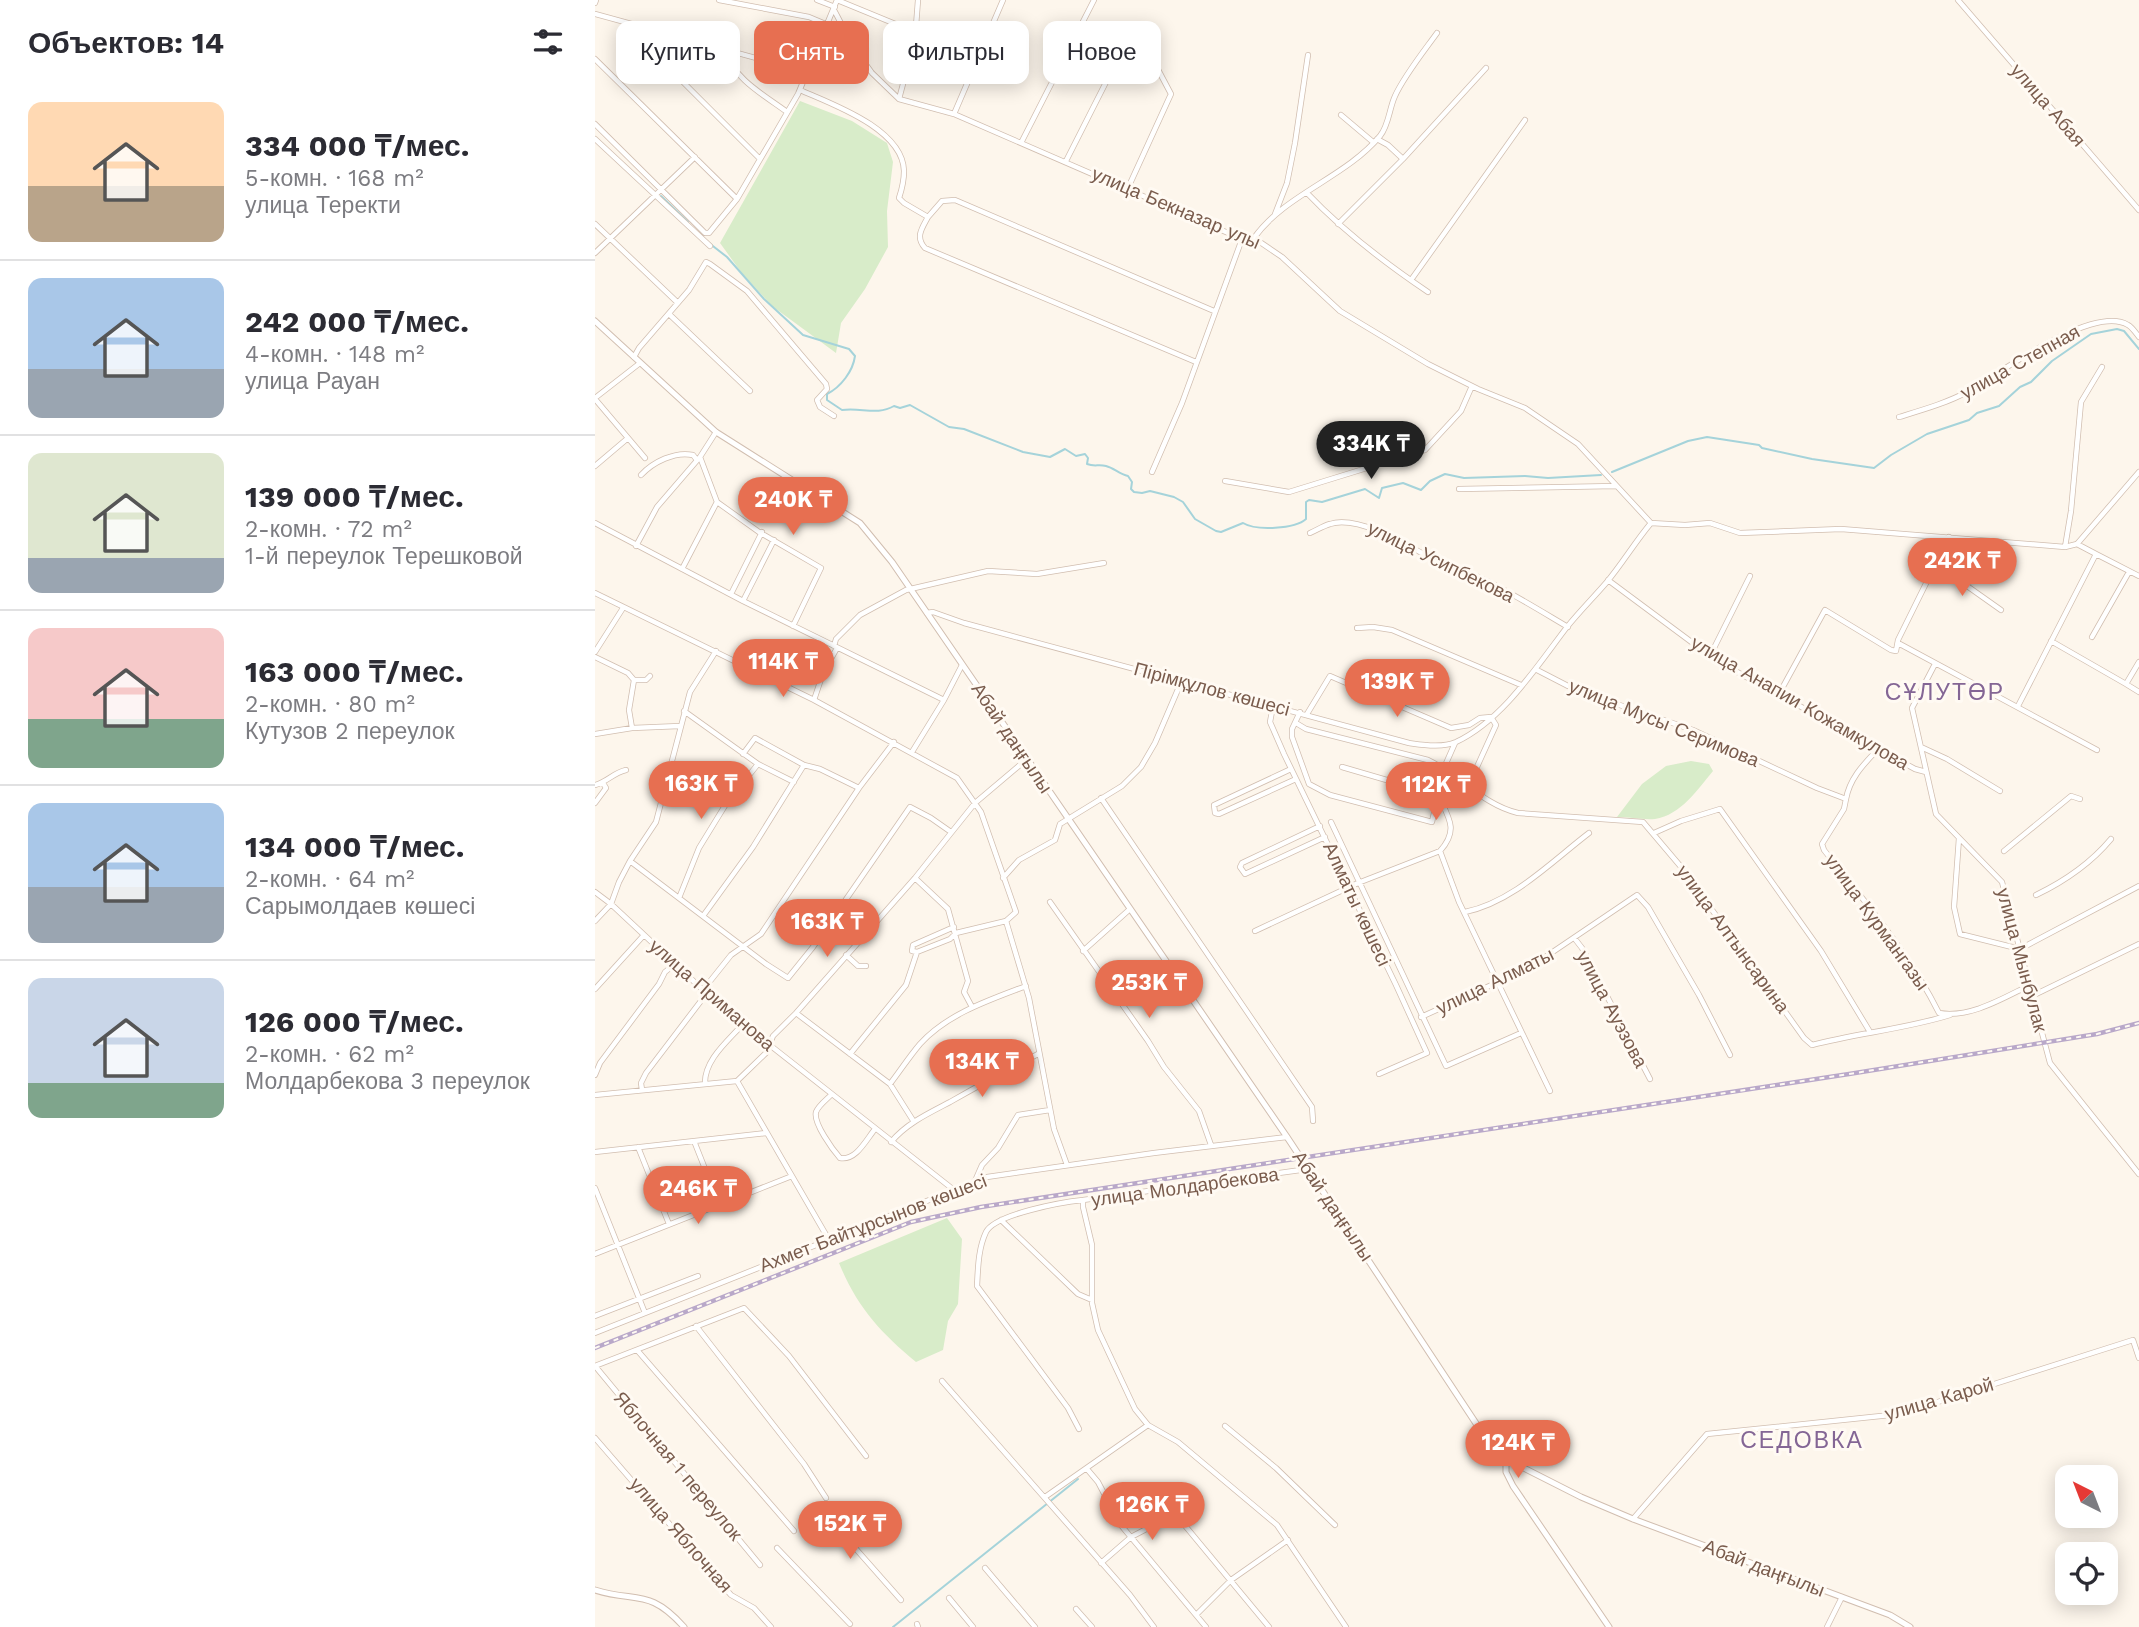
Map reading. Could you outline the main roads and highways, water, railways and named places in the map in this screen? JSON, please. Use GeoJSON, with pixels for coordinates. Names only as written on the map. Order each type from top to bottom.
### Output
{"type":"FeatureCollection","features":[{"type":"Feature","properties":{"kind":"waterway"},"geometry":{"type":"LineString","coordinates":[[661,196],[688,222]]}},
{"type":"Feature","properties":{"kind":"waterway"},"geometry":{"type":"LineString","coordinates":[[709,243],[727,257],[764,299],[803,335],[849,349],[855,356],[845,378],[827,394],[827,400],[842,410],[875,411],[910,405],[949,427],[964,429],[1023,452],[1050,457],[1065,449],[1076,456],[1085,454],[1088,458],[1087,464],[1106,466],[1128,476],[1134,492],[1150,491],[1183,502],[1195,519],[1216,531],[1221,532],[1243,523],[1266,528],[1285,527],[1306,519],[1306,502],[1309,500],[1322,502],[1365,489],[1379,498],[1382,488],[1403,483],[1421,490],[1430,481],[1445,474],[1464,478],[1601,475]]}},
{"type":"Feature","properties":{"kind":"waterway"},"geometry":{"type":"LineString","coordinates":[[1612,472],[1688,441],[1707,437],[1759,445],[1762,448],[1812,459],[1874,468],[1927,434],[1969,420],[1977,413],[1999,406],[2020,387],[2031,382],[2052,361],[2091,334],[2117,329],[2124,331],[2139,349]]}},
{"type":"Feature","properties":{"kind":"waterway"},"geometry":{"type":"LineString","coordinates":[[893,1627],[1078,1479]]}},
{"type":"Feature","properties":{"kind":"railway"},"geometry":{"type":"LineString","coordinates":[[595,1348],[911,1222],[981,1207],[1849,1074],[2097,1034],[2139,1023]]}},
{"type":"Feature","properties":{"kind":"district","name":"СҰЛУТӨР"},"geometry":{"type":"Point","coordinates":[1945,692]}},
{"type":"Feature","properties":{"kind":"district","name":"СЕДОВКА"},"geometry":{"type":"Point","coordinates":[1802,1440]}}]}
